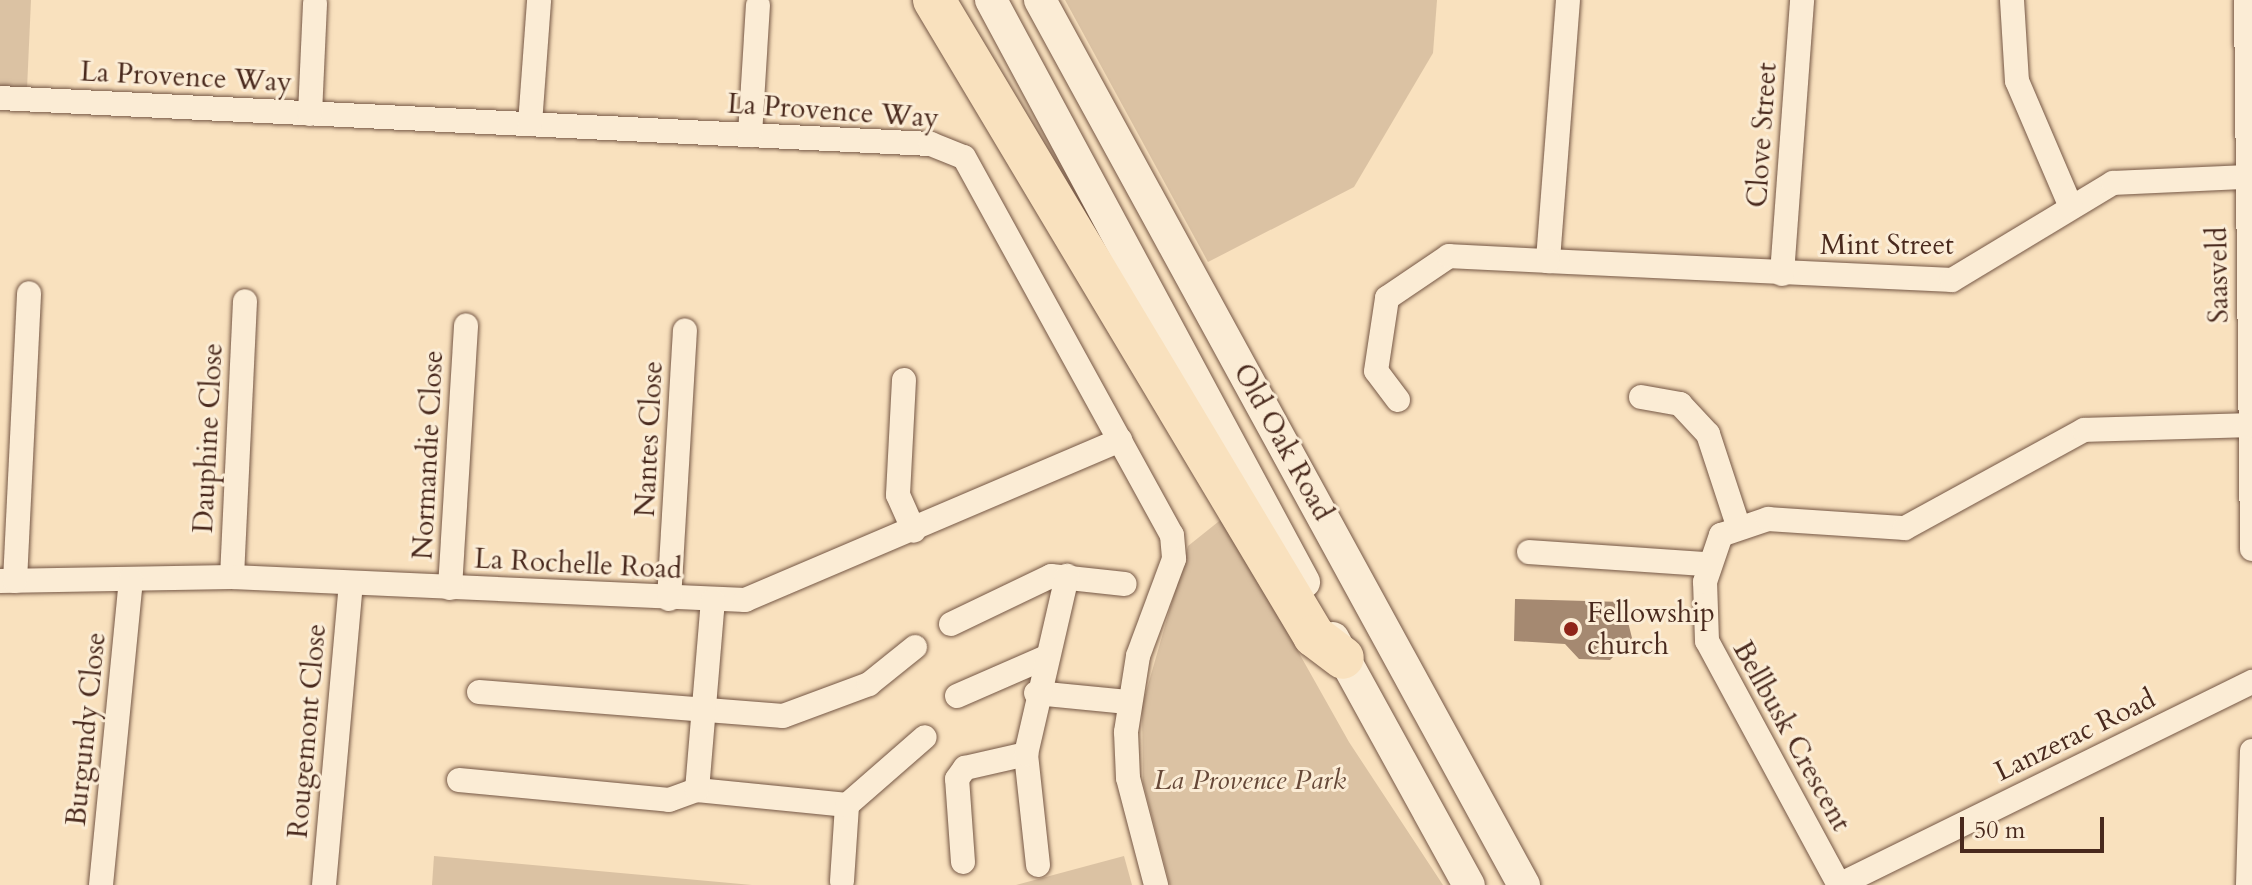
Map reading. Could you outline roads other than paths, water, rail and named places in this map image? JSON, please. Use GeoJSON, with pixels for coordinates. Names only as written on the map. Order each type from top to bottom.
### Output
{"type":"FeatureCollection","features":[{"type":"Feature","properties":{"kind":"highway"},"geometry":{"type":"LineString","coordinates":[[934,0],[1314,636],[1343,658]]}},
{"type":"Feature","properties":{"kind":"main road","name":"Old Oak Road"},"geometry":{"type":"LineString","coordinates":[[991,0],[1343,658],[1469,885]]}},
{"type":"Feature","properties":{"kind":"main road","name":"Old Oak Road"},"geometry":{"type":"LineString","coordinates":[[1040,0],[1524,885]]}},
{"type":"Feature","properties":{"kind":"street"},"geometry":{"type":"LineString","coordinates":[[530,124],[539,0]]}},
{"type":"Feature","properties":{"kind":"street"},"geometry":{"type":"LineString","coordinates":[[1548,261],[1568,0]]}},
{"type":"Feature","properties":{"kind":"street","name":"Clove Street"},"geometry":{"type":"LineString","coordinates":[[1782,274],[1802,0]]}},
{"type":"Feature","properties":{"kind":"street"},"geometry":{"type":"LineString","coordinates":[[2012,0],[2017,81],[2071,207]]}},
{"type":"Feature","properties":{"kind":"street","name":"Saasveld"},"geometry":{"type":"LineString","coordinates":[[2246,0],[2252,549]]}},
{"type":"Feature","properties":{"kind":"street"},"geometry":{"type":"LineString","coordinates":[[310,114],[315,3]]}},
{"type":"Feature","properties":{"kind":"street"},"geometry":{"type":"LineString","coordinates":[[750,135],[758,5]]}},
{"type":"Feature","properties":{"kind":"street","name":"La Provence Way"},"geometry":{"type":"LineString","coordinates":[[0,98],[931,144],[964,157],[1120,440],[1174,552],[1128,702],[1128,778],[1156,885]]}},
{"type":"Feature","properties":{"kind":"street","name":"Mint Street"},"geometry":{"type":"LineString","coordinates":[[1398,400],[1376,371],[1387,298],[1449,256],[1952,280],[2071,207],[2125,180],[2247,177]]}},
{"type":"Feature","properties":{"kind":"street"},"geometry":{"type":"LineString","coordinates":[[7,581],[29,293]]}},
{"type":"Feature","properties":{"kind":"street","name":"Dauphine Close"},"geometry":{"type":"LineString","coordinates":[[232,577],[245,301]]}},
{"type":"Feature","properties":{"kind":"street","name":"Normandie Close"},"geometry":{"type":"LineString","coordinates":[[450,588],[466,325]]}},
{"type":"Feature","properties":{"kind":"street","name":"Nantes Close"},"geometry":{"type":"LineString","coordinates":[[669,599],[685,330]]}},
{"type":"Feature","properties":{"kind":"street"},"geometry":{"type":"LineString","coordinates":[[904,380],[898,495],[914,531]]}},
{"type":"Feature","properties":{"kind":"street"},"geometry":{"type":"LineString","coordinates":[[1641,397],[1680,404],[1708,434],[1738,525]]}},
{"type":"Feature","properties":{"kind":"street"},"geometry":{"type":"LineString","coordinates":[[1529,552],[1707,564],[1716,542],[1738,525],[1768,519],[1905,528],[2084,430],[2250,425]]}},
{"type":"Feature","properties":{"kind":"street","name":"La Rochelle Road"},"geometry":{"type":"LineString","coordinates":[[7,581],[232,577],[713,601],[766,596],[1120,440]]}},
{"type":"Feature","properties":{"kind":"street","name":"Bellbusk Crescent"},"geometry":{"type":"LineString","coordinates":[[1707,564],[1709,649],[1839,885]]}},
{"type":"Feature","properties":{"kind":"street"},"geometry":{"type":"LineString","coordinates":[[1038,865],[1026,754],[1044,658],[1067,576]]}},
{"type":"Feature","properties":{"kind":"street"},"geometry":{"type":"LineString","coordinates":[[951,624],[1044,578],[1067,576],[1125,584]]}},
{"type":"Feature","properties":{"kind":"street","name":"Burgundy Close"},"geometry":{"type":"LineString","coordinates":[[101,885],[131,579]]}},
{"type":"Feature","properties":{"kind":"street","name":"Rougemont Close"},"geometry":{"type":"LineString","coordinates":[[324,885],[351,583]]}},
{"type":"Feature","properties":{"kind":"street"},"geometry":{"type":"LineString","coordinates":[[697,790],[713,601]]}},
{"type":"Feature","properties":{"kind":"street"},"geometry":{"type":"LineString","coordinates":[[479,692],[789,716],[869,684],[915,647]]}},
{"type":"Feature","properties":{"kind":"street"},"geometry":{"type":"LineString","coordinates":[[957,696],[1044,658]]}},
{"type":"Feature","properties":{"kind":"street","name":"Lanzerac Road"},"geometry":{"type":"LineString","coordinates":[[1839,885],[2252,682]]}},
{"type":"Feature","properties":{"kind":"street"},"geometry":{"type":"LineString","coordinates":[[1036,693],[1128,702]]}},
{"type":"Feature","properties":{"kind":"street"},"geometry":{"type":"LineString","coordinates":[[842,881],[847,805],[925,737]]}},
{"type":"Feature","properties":{"kind":"street"},"geometry":{"type":"LineString","coordinates":[[2248,885],[2252,751]]}},
{"type":"Feature","properties":{"kind":"street"},"geometry":{"type":"LineString","coordinates":[[963,862],[957,779],[965,768],[1026,754]]}},
{"type":"Feature","properties":{"kind":"street"},"geometry":{"type":"LineString","coordinates":[[459,780],[669,800],[697,790],[847,805]]}},
{"type":"Feature","properties":{"kind":"place","name":"Fellowship church"},"geometry":{"type":"Point","coordinates":[1571,629]}},
{"type":"Feature","properties":{"kind":"park label","name":"La Provence Park"},"geometry":{"type":"Point","coordinates":[1250,780]}}]}
